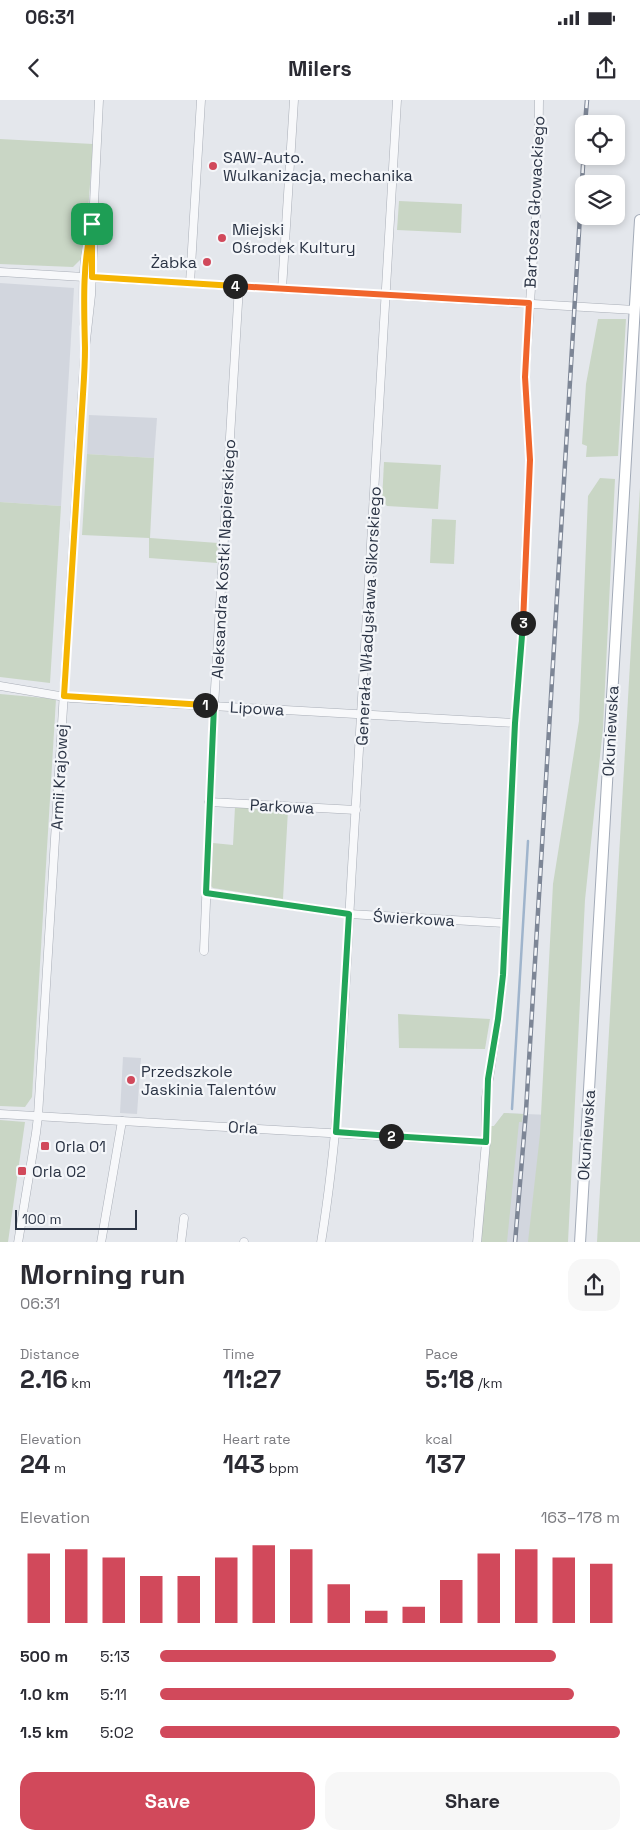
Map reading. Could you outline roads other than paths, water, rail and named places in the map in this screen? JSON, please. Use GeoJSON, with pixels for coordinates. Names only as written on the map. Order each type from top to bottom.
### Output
{"type":"FeatureCollection","features":[{"type":"Feature","properties":{"kind":"main road","name":"Okuniewska"},"geometry":{"type":"LineString","coordinates":[[580,1242],[640,220]]}},
{"type":"Feature","properties":{"kind":"street","name":"Armii Krajowej"},"geometry":{"type":"LineString","coordinates":[[18,1242],[38,1116],[100,100]]}},
{"type":"Feature","properties":{"kind":"street"},"geometry":{"type":"LineString","coordinates":[[190,283],[201,100]]}},
{"type":"Feature","properties":{"kind":"street"},"geometry":{"type":"LineString","coordinates":[[282,289],[294,100]]}},
{"type":"Feature","properties":{"kind":"street","name":"Generała Władysława Sikorskiego"},"geometry":{"type":"LineString","coordinates":[[321,1242],[330,1189],[336,1132],[397,100]]}},
{"type":"Feature","properties":{"kind":"street","name":"Bartosza Głowackiego"},"geometry":{"type":"LineString","coordinates":[[477,1242],[486,1142],[486,1098],[501,995],[515,723],[522,632],[529,494],[529,440],[525,377],[538,184],[539,100]]}},
{"type":"Feature","properties":{"kind":"street"},"geometry":{"type":"LineString","coordinates":[[0,272],[635,310]]}},
{"type":"Feature","properties":{"kind":"street","name":"Aleksandra Kostki Napierskiego"},"geometry":{"type":"LineString","coordinates":[[204,952],[214,706],[239,286]]}},
{"type":"Feature","properties":{"kind":"street","name":"Lipowa"},"geometry":{"type":"LineString","coordinates":[[0,686],[64,696],[515,723]]}},
{"type":"Feature","properties":{"kind":"street","name":"Parkowa"},"geometry":{"type":"LineString","coordinates":[[209,802],[356,810]]}},
{"type":"Feature","properties":{"kind":"street","name":"Świerkowa"},"geometry":{"type":"LineString","coordinates":[[206,893],[349,914],[504,924]]}},
{"type":"Feature","properties":{"kind":"street","name":"Orla"},"geometry":{"type":"LineString","coordinates":[[0,1114],[486,1142]]}},
{"type":"Feature","properties":{"kind":"street"},"geometry":{"type":"LineString","coordinates":[[101,1242],[122,1121]]}},
{"type":"Feature","properties":{"kind":"street"},"geometry":{"type":"LineString","coordinates":[[181,1242],[184,1218]]}},
{"type":"Feature","properties":{"kind":"waterway"},"geometry":{"type":"LineString","coordinates":[[512,1109],[528,841]]}},
{"type":"Feature","properties":{"kind":"railway"},"geometry":{"type":"LineString","coordinates":[[586,115],[587,100]]}},
{"type":"Feature","properties":{"kind":"railway"},"geometry":{"type":"LineString","coordinates":[[515,1242],[526,1111],[583,165]]}},
{"type":"Feature","properties":{"kind":"place","name":"SAW-Auto. Wulkanizacja, mechanika"},"geometry":{"type":"Point","coordinates":[213,166]}},
{"type":"Feature","properties":{"kind":"place","name":"Miejski Ośrodek Kultury"},"geometry":{"type":"Point","coordinates":[222,238]}},
{"type":"Feature","properties":{"kind":"place","name":"Żabka"},"geometry":{"type":"Point","coordinates":[207,262]}},
{"type":"Feature","properties":{"kind":"place","name":"Przedszkole Jaskinia Talentów"},"geometry":{"type":"Point","coordinates":[131,1080]}},
{"type":"Feature","properties":{"kind":"place","name":"Orla 01"},"geometry":{"type":"Point","coordinates":[45,1146]}},
{"type":"Feature","properties":{"kind":"place","name":"Orla 02"},"geometry":{"type":"Point","coordinates":[22,1171]}}]}
